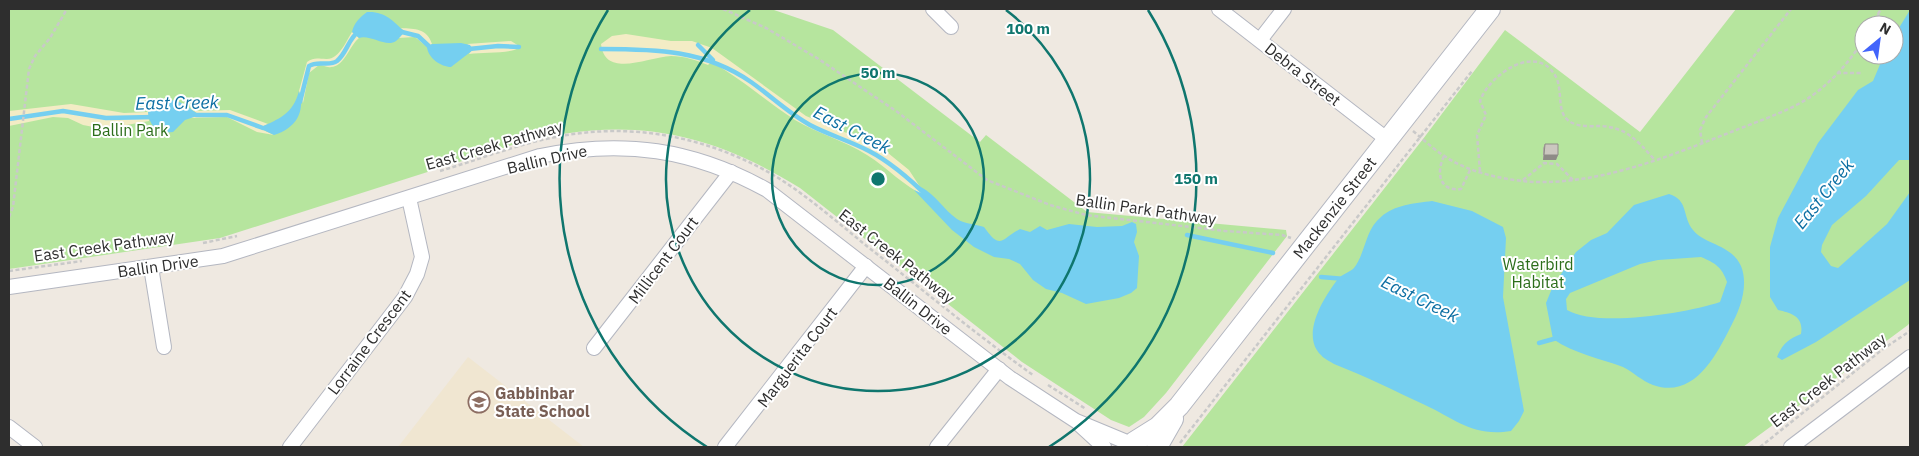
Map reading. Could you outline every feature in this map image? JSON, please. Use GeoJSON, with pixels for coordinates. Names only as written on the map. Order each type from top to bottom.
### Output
{"type":"FeatureCollection","features":[{"type":"Feature","properties":{"kind":"main road","name":"Mackenzie Street"},"geometry":{"type":"LineString","coordinates":[[1134,445],[1158,427],[1180,406],[1490,9]]}},
{"type":"Feature","properties":{"kind":"main road","name":"Mackenzie Street"},"geometry":{"type":"LineString","coordinates":[[1157,447],[1180,406]]}},
{"type":"Feature","properties":{"kind":"street"},"geometry":{"type":"LineString","coordinates":[[933,9],[951,27]]}},
{"type":"Feature","properties":{"kind":"street","name":"Debra Street"},"geometry":{"type":"LineString","coordinates":[[1219,9],[1388,140]]}},
{"type":"Feature","properties":{"kind":"street"},"geometry":{"type":"LineString","coordinates":[[1260,40],[1284,9]]}},
{"type":"Feature","properties":{"kind":"street","name":"Ballin Drive"},"geometry":{"type":"LineString","coordinates":[[9,287],[199,260],[250,249],[540,156],[586,148],[609,147],[654,150],[699,160],[731,172],[760,186],[788,204],[999,369],[1076,421],[1104,447]]}},
{"type":"Feature","properties":{"kind":"street","name":"Millicent Court"},"geometry":{"type":"LineString","coordinates":[[594,348],[731,172]]}},
{"type":"Feature","properties":{"kind":"street","name":"Lorraine Crescent"},"geometry":{"type":"LineString","coordinates":[[290,447],[405,298],[417,274],[422,257],[409,198]]}},
{"type":"Feature","properties":{"kind":"street","name":"Marguerita Court"},"geometry":{"type":"LineString","coordinates":[[725,447],[744,426],[866,266]]}},
{"type":"Feature","properties":{"kind":"street"},"geometry":{"type":"LineString","coordinates":[[151,267],[164,347]]}},
{"type":"Feature","properties":{"kind":"street"},"geometry":{"type":"LineString","coordinates":[[1791,447],[1910,357]]}},
{"type":"Feature","properties":{"kind":"street"},"geometry":{"type":"LineString","coordinates":[[936,447],[999,369]]}},
{"type":"Feature","properties":{"kind":"street","name":"Ballin Drive"},"geometry":{"type":"LineString","coordinates":[[1076,421],[1134,445]]}},
{"type":"Feature","properties":{"kind":"street"},"geometry":{"type":"LineString","coordinates":[[9,428],[35,447]]}},
{"type":"Feature","properties":{"kind":"path"},"geometry":{"type":"LineString","coordinates":[[9,217],[13,207],[26,77],[32,62],[50,38],[67,9]]}},
{"type":"Feature","properties":{"kind":"path","name":"Ballin Park Pathway"},"geometry":{"type":"LineString","coordinates":[[724,9],[766,28],[817,58],[896,111],[987,180],[1050,205],[1086,215],[1225,231],[1282,235],[1292,239]]}},
{"type":"Feature","properties":{"kind":"path"},"geometry":{"type":"LineString","coordinates":[[1702,143],[1702,124],[1791,9]]}},
{"type":"Feature","properties":{"kind":"path"},"geometry":{"type":"LineString","coordinates":[[1878,14],[1881,9]]}},
{"type":"Feature","properties":{"kind":"path"},"geometry":{"type":"LineString","coordinates":[[1420,137],[1444,156],[1480,171],[1523,180],[1576,182],[1610,175],[1702,143],[1776,114],[1808,98],[1837,73],[1854,51]]}},
{"type":"Feature","properties":{"kind":"path"},"geometry":{"type":"LineString","coordinates":[[1480,171],[1478,135],[1486,115],[1480,102],[1482,94],[1505,70],[1516,64],[1534,61],[1547,66],[1556,77],[1562,115],[1567,120],[1575,125],[1618,128],[1632,136],[1654,160]]}},
{"type":"Feature","properties":{"kind":"path"},"geometry":{"type":"LineString","coordinates":[[1177,447],[1472,70]]}},
{"type":"Feature","properties":{"kind":"path"},"geometry":{"type":"LineString","coordinates":[[1837,73],[1861,73]]}},
{"type":"Feature","properties":{"kind":"path","name":"East Creek Pathway"},"geometry":{"type":"LineString","coordinates":[[439,172],[536,141],[584,133],[624,132],[656,134],[704,145],[752,164],[797,191],[1038,378]]}},
{"type":"Feature","properties":{"kind":"path"},"geometry":{"type":"LineString","coordinates":[[1444,156],[1439,168],[1439,176],[1441,182],[1447,187],[1461,189],[1471,168]]}},
{"type":"Feature","properties":{"kind":"path"},"geometry":{"type":"LineString","coordinates":[[1523,180],[1544,163],[1557,164],[1576,182]]}},
{"type":"Feature","properties":{"kind":"path","name":"East Creek Pathway"},"geometry":{"type":"LineString","coordinates":[[196,245],[246,233]]}},
{"type":"Feature","properties":{"kind":"path","name":"East Creek Pathway"},"geometry":{"type":"LineString","coordinates":[[9,271],[85,260]]}},
{"type":"Feature","properties":{"kind":"path","name":"East Creek Pathway"},"geometry":{"type":"LineString","coordinates":[[1760,447],[1883,349],[1910,331]]}},
{"type":"Feature","properties":{"kind":"path"},"geometry":{"type":"LineString","coordinates":[[1045,383],[1094,414]]}},
{"type":"Feature","properties":{"kind":"shaded area","name":"Gabbinbar State School"},"geometry":{"type":"Polygon","coordinates":[[[468,357],[584,447],[398,447],[468,357]]]}},
{"type":"Feature","properties":{"kind":"green space","name":"Ballin Park"},"geometry":{"type":"Polygon","coordinates":[[[9,9],[771,9],[833,30],[980,142],[986,135],[1087,212],[1286,230],[1287,236],[1166,393],[1144,417],[1129,427],[1111,420],[1022,362],[800,188],[765,168],[730,152],[695,140],[661,133],[626,130],[589,131],[552,136],[512,145],[220,238],[9,269],[9,9]]]}},
{"type":"Feature","properties":{"kind":"green space","name":"Waterbird Habitat"},"geometry":{"type":"Polygon","coordinates":[[[1736,9],[1910,9],[1910,322],[1908,325],[1743,447],[1182,447],[1423,139],[1505,30],[1640,132],[1736,9]]]}},
{"type":"Feature","properties":{"kind":"sand"},"geometry":{"type":"Polygon","coordinates":[[[401,28],[416,29],[424,32],[432,44],[427,47],[415,37],[398,38],[403,30],[401,28]]]}},
{"type":"Feature","properties":{"kind":"sand"},"geometry":{"type":"Polygon","coordinates":[[[352,32],[359,38],[340,63],[330,67],[319,65],[309,73],[303,103],[299,91],[307,62],[309,60],[326,59],[335,56],[342,49],[352,32]]]}},
{"type":"Feature","properties":{"kind":"sand"},"geometry":{"type":"Polygon","coordinates":[[[626,34],[671,41],[692,41],[712,48],[806,116],[873,144],[888,153],[909,170],[926,196],[910,187],[859,150],[795,120],[711,62],[708,65],[690,59],[671,56],[629,64],[610,61],[604,55],[601,44],[612,36],[626,34]]]}},
{"type":"Feature","properties":{"kind":"sand"},"geometry":{"type":"Polygon","coordinates":[[[511,41],[519,46],[519,48],[502,52],[469,54],[473,48],[467,44],[511,41]]]}},
{"type":"Feature","properties":{"kind":"sand"},"geometry":{"type":"Polygon","coordinates":[[[71,104],[124,113],[148,112],[149,121],[104,129],[83,125],[68,118],[53,117],[9,126],[9,111],[71,104]]]}},
{"type":"Feature","properties":{"kind":"sand"},"geometry":{"type":"Polygon","coordinates":[[[230,110],[268,124],[259,128],[274,135],[257,132],[227,117],[189,118],[199,115],[194,111],[230,110]]]}},
{"type":"Feature","properties":{"kind":"water"},"geometry":{"type":"Polygon","coordinates":[[[1910,10],[1910,160],[1899,160],[1866,196],[1832,225],[1822,245],[1821,252],[1831,266],[1838,268],[1887,224],[1910,192],[1910,280],[1816,342],[1782,360],[1777,357],[1781,349],[1789,340],[1801,334],[1801,323],[1792,314],[1778,310],[1770,297],[1770,247],[1778,218],[1818,143],[1858,90],[1873,81],[1880,65],[1904,65],[1904,20],[1910,10]]]}},
{"type":"Feature","properties":{"kind":"water"},"geometry":{"type":"Polygon","coordinates":[[[367,12],[384,15],[405,32],[392,43],[363,37],[359,38],[352,32],[358,20],[367,12]]]}},
{"type":"Feature","properties":{"kind":"water"},"geometry":{"type":"Polygon","coordinates":[[[461,43],[470,45],[473,50],[451,67],[436,61],[430,55],[427,47],[432,44],[461,43]]]}},
{"type":"Feature","properties":{"kind":"water"},"geometry":{"type":"Polygon","coordinates":[[[299,91],[301,99],[300,113],[288,129],[274,135],[259,128],[284,115],[293,105],[299,91]]]}},
{"type":"Feature","properties":{"kind":"water"},"geometry":{"type":"Polygon","coordinates":[[[171,100],[183,104],[200,115],[185,120],[173,132],[163,132],[152,125],[148,112],[161,102],[171,100]]]}},
{"type":"Feature","properties":{"kind":"water"},"geometry":{"type":"Polygon","coordinates":[[[921,187],[957,219],[984,227],[998,241],[1005,239],[1020,229],[1030,232],[1040,226],[1047,230],[1069,224],[1097,227],[1122,226],[1132,222],[1136,224],[1137,232],[1134,242],[1139,256],[1137,288],[1119,298],[1086,304],[1062,293],[1046,289],[1033,280],[1020,264],[1009,259],[994,257],[974,247],[952,230],[914,190],[926,195],[921,187]]]}},
{"type":"Feature","properties":{"kind":"water"},"geometry":{"type":"Polygon","coordinates":[[[1669,194],[1675,197],[1680,200],[1687,220],[1693,230],[1704,239],[1731,253],[1741,266],[1744,290],[1734,321],[1710,363],[1691,381],[1680,386],[1667,388],[1653,385],[1623,367],[1578,352],[1553,339],[1546,303],[1553,286],[1576,252],[1591,240],[1607,233],[1634,205],[1669,194]],[[1701,257],[1658,260],[1640,264],[1570,293],[1566,299],[1567,310],[1599,318],[1642,317],[1720,302],[1727,282],[1725,277],[1714,264],[1701,257]]]}},
{"type":"Feature","properties":{"kind":"water"},"geometry":{"type":"Polygon","coordinates":[[[1432,201],[1472,211],[1503,227],[1506,238],[1503,297],[1524,411],[1511,431],[1486,432],[1466,426],[1391,389],[1334,364],[1322,356],[1315,347],[1313,327],[1316,316],[1326,296],[1338,279],[1354,268],[1358,262],[1376,222],[1386,213],[1398,207],[1432,201]]]}},
{"type":"Feature","properties":{"kind":"building"},"geometry":{"type":"Polygon","coordinates":[[[1545,144],[1558,144],[1558,155],[1544,155],[1545,144]]]}},
{"type":"Feature","properties":{"kind":"waterway","name":"East Creek"},"geometry":{"type":"LineString","coordinates":[[300,102],[309,66],[337,61],[352,38],[359,31]]}},
{"type":"Feature","properties":{"kind":"waterway","name":"East Creek"},"geometry":{"type":"LineString","coordinates":[[398,31],[418,36],[432,49]]}},
{"type":"Feature","properties":{"kind":"waterway"},"geometry":{"type":"LineString","coordinates":[[698,45],[713,60]]}},
{"type":"Feature","properties":{"kind":"waterway","name":"East Creek"},"geometry":{"type":"LineString","coordinates":[[469,49],[498,46],[519,47]]}},
{"type":"Feature","properties":{"kind":"waterway","name":"East Creek"},"geometry":{"type":"LineString","coordinates":[[601,49],[661,51],[698,57],[734,71],[810,125],[862,147],[886,161],[929,198]]}},
{"type":"Feature","properties":{"kind":"waterway","name":"East Creek"},"geometry":{"type":"LineString","coordinates":[[9,119],[63,111],[106,118],[154,117]]}},
{"type":"Feature","properties":{"kind":"waterway","name":"East Creek"},"geometry":{"type":"LineString","coordinates":[[196,115],[227,115],[263,128]]}},
{"type":"Feature","properties":{"kind":"waterway","name":"East Creek"},"geometry":{"type":"LineString","coordinates":[[1187,235],[1273,253]]}},
{"type":"Feature","properties":{"kind":"waterway","name":"East Creek"},"geometry":{"type":"LineString","coordinates":[[1321,277],[1345,279]]}},
{"type":"Feature","properties":{"kind":"waterway","name":"East Creek"},"geometry":{"type":"LineString","coordinates":[[1539,343],[1557,338]]}},
{"type":"Feature","properties":{"kind":"place","name":"Gabbinbar State School"},"geometry":{"type":"Point","coordinates":[479,402]}}]}
